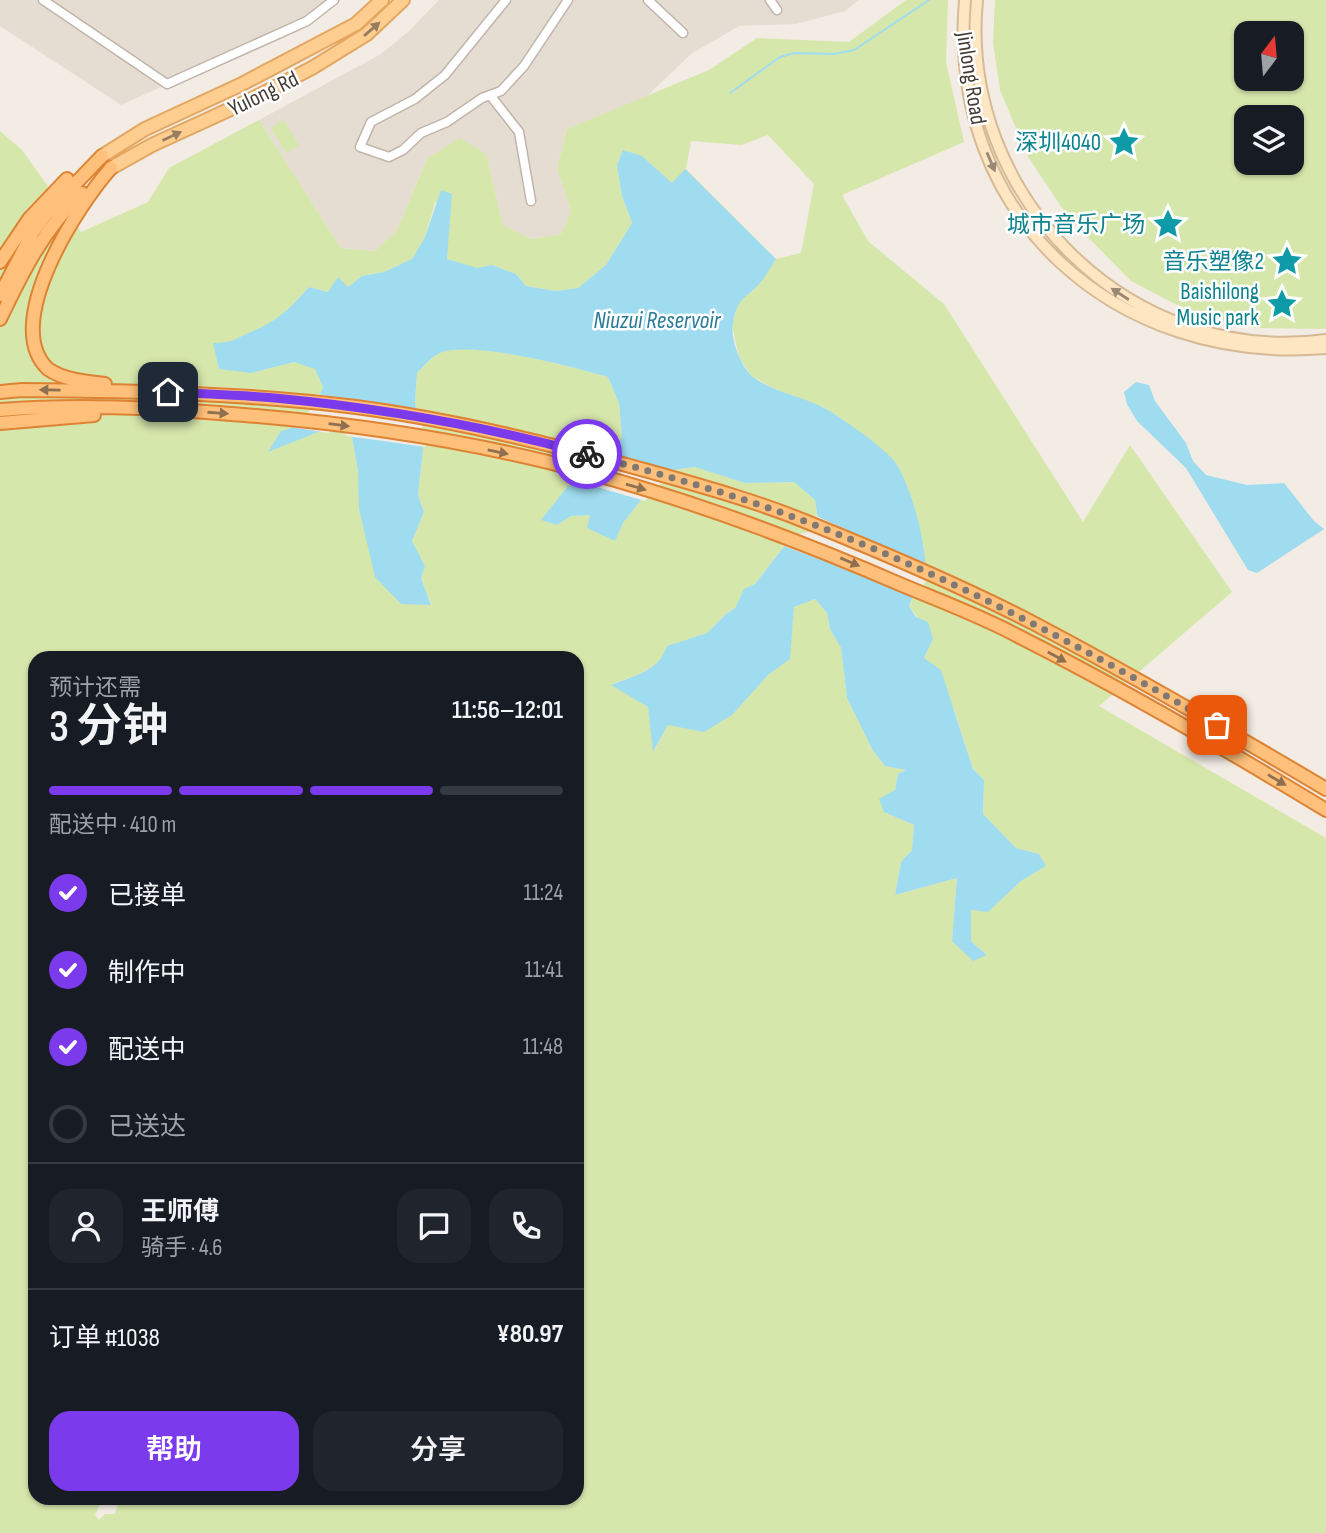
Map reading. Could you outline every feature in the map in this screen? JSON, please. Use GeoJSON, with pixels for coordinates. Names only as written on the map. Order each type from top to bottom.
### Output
{"type":"FeatureCollection","features":[{"type":"Feature","properties":{"kind":"highway"},"geometry":{"type":"LineString","coordinates":[[0,261],[46,199],[65,181],[102,156]]}},
{"type":"Feature","properties":{"kind":"highway"},"geometry":{"type":"LineString","coordinates":[[0,295],[40,222],[63,194],[102,156]]}},
{"type":"Feature","properties":{"kind":"highway"},"geometry":{"type":"LineString","coordinates":[[1,318],[30,259],[51,226],[73,201],[111,168]]}},
{"type":"Feature","properties":{"kind":"highway"},"geometry":{"type":"LineString","coordinates":[[111,168],[88,195],[49,251],[28,308],[26,327],[30,343],[47,368],[75,379],[168,392]]}},
{"type":"Feature","properties":{"kind":"highway"},"geometry":{"type":"LineString","coordinates":[[0,392],[168,392],[273,398],[358,408],[549,443],[703,487],[804,520],[960,587],[1156,690],[1326,789]]}},
{"type":"Feature","properties":{"kind":"highway"},"geometry":{"type":"LineString","coordinates":[[0,410],[164,409],[271,416],[354,426],[546,462],[674,497],[836,556],[1016,634],[1239,757],[1326,810]]}},
{"type":"Feature","properties":{"kind":"highway"},"geometry":{"type":"LineString","coordinates":[[0,423],[164,409]]}},
{"type":"Feature","properties":{"kind":"main road"},"geometry":{"type":"LineString","coordinates":[[356,24],[372,0]]}},
{"type":"Feature","properties":{"kind":"main road","name":"Yulong Rd"},"geometry":{"type":"LineString","coordinates":[[102,156],[145,129],[240,85],[356,24],[382,0]]}},
{"type":"Feature","properties":{"kind":"main road","name":"Yulong Rd"},"geometry":{"type":"LineString","coordinates":[[111,168],[152,145],[312,68],[367,34],[403,0]]}},
{"type":"Feature","properties":{"kind":"main road","name":"Jinlong Road"},"geometry":{"type":"LineString","coordinates":[[965,0],[963,34],[966,67],[973,111],[984,144],[1002,185],[1023,220],[1065,268],[1124,310],[1189,336],[1241,348],[1284,351],[1326,348]]}},
{"type":"Feature","properties":{"kind":"main road","name":"Jinlong Road"},"geometry":{"type":"LineString","coordinates":[[976,0],[978,80],[996,142],[1018,187],[1035,213],[1075,259],[1128,299],[1192,328],[1257,341],[1296,343],[1326,340]]}},
{"type":"Feature","properties":{"kind":"street"},"geometry":{"type":"LineString","coordinates":[[43,0],[167,84],[307,21],[334,0]]}},
{"type":"Feature","properties":{"kind":"street"},"geometry":{"type":"LineString","coordinates":[[506,0],[446,75],[415,99],[371,122],[360,148],[389,157],[403,150],[421,133],[447,122],[501,90],[524,65],[568,0]]}},
{"type":"Feature","properties":{"kind":"street"},"geometry":{"type":"LineString","coordinates":[[648,0],[683,33]]}},
{"type":"Feature","properties":{"kind":"street"},"geometry":{"type":"LineString","coordinates":[[769,0],[777,10]]}},
{"type":"Feature","properties":{"kind":"street"},"geometry":{"type":"LineString","coordinates":[[490,95],[519,132],[531,201]]}},
{"type":"Feature","properties":{"kind":"shaded area"},"geometry":{"type":"Polygon","coordinates":[[[0,0],[334,0],[307,21],[121,105],[0,26],[0,0]]]}},
{"type":"Feature","properties":{"kind":"shaded area"},"geometry":{"type":"Polygon","coordinates":[[[439,0],[859,0],[845,11],[796,24],[739,26],[691,54],[645,98],[567,129],[557,169],[571,211],[561,234],[532,239],[503,225],[486,154],[427,159],[397,230],[375,251],[341,248],[259,120],[381,54],[408,32],[439,0]]]}},
{"type":"Feature","properties":{"kind":"green space"},"geometry":{"type":"Polygon","coordinates":[[[906,0],[948,0],[946,62],[964,142],[842,195],[868,241],[944,304],[1083,522],[1130,445],[1232,592],[1099,706],[1326,838],[1326,1533],[0,1533],[0,131],[22,150],[81,232],[148,202],[169,168],[259,120],[341,248],[375,251],[397,230],[427,159],[460,138],[486,154],[503,225],[532,239],[561,234],[571,211],[557,169],[567,129],[709,70],[757,38],[849,42],[906,0]],[[768,135],[742,145],[691,141],[686,169],[776,259],[801,253],[814,184],[768,135]],[[617,165],[622,196],[632,223],[606,265],[578,288],[556,291],[526,286],[516,274],[492,265],[477,269],[446,259],[452,194],[435,203],[425,237],[412,259],[384,272],[362,276],[348,287],[328,292],[309,287],[286,312],[268,326],[230,343],[213,343],[251,373],[294,362],[315,368],[323,387],[311,417],[269,451],[341,423],[352,437],[358,471],[401,604],[431,604],[421,578],[425,566],[412,541],[424,512],[418,495],[423,449],[415,402],[417,373],[437,354],[450,350],[494,351],[608,377],[619,402],[622,436],[607,471],[542,520],[557,525],[571,516],[590,515],[615,540],[623,523],[652,486],[672,470],[695,467],[745,483],[794,482],[815,500],[820,532],[789,540],[755,584],[744,590],[735,608],[707,633],[668,646],[652,667],[612,684],[648,707],[654,751],[668,725],[732,714],[768,675],[789,659],[794,607],[815,599],[827,613],[830,629],[841,648],[847,698],[872,749],[885,766],[907,770],[898,774],[895,790],[884,812],[914,825],[912,850],[901,862],[895,895],[957,878],[952,941],[987,955],[971,941],[971,909],[988,912],[1021,881],[1046,866],[1039,854],[1016,848],[983,814],[984,780],[973,769],[954,709],[924,658],[933,639],[909,606],[924,548],[915,509],[897,464],[825,408],[784,394],[751,376],[739,357],[732,326],[739,300],[761,282],[686,170],[672,184],[617,165]]]}},
{"type":"Feature","properties":{"kind":"green space"},"geometry":{"type":"Polygon","coordinates":[[[995,0],[1326,0],[1326,329],[1253,328],[1219,321],[1173,303],[1131,281],[1068,217],[1028,157],[1000,90],[993,42],[995,0]]]}},
{"type":"Feature","properties":{"kind":"green space"},"geometry":{"type":"Polygon","coordinates":[[[284,120],[299,145],[286,153],[271,128],[284,120]]]}},
{"type":"Feature","properties":{"kind":"water","name":"Niuzui Reservoir"},"geometry":{"type":"Polygon","coordinates":[[[623,150],[642,156],[672,183],[685,169],[776,259],[761,282],[740,303],[735,315],[735,345],[741,360],[753,377],[826,409],[843,420],[892,458],[903,476],[924,547],[924,577],[909,606],[916,617],[928,622],[933,639],[924,658],[941,670],[973,769],[984,780],[983,814],[1016,848],[1039,854],[1046,866],[1021,881],[988,912],[971,910],[971,941],[987,955],[973,961],[952,941],[957,878],[895,895],[901,862],[912,850],[914,825],[884,812],[879,799],[895,790],[898,774],[906,770],[885,766],[872,749],[847,698],[841,648],[830,629],[827,613],[815,599],[794,607],[790,659],[768,675],[732,715],[704,732],[668,725],[653,752],[648,707],[611,685],[652,667],[667,646],[707,633],[735,608],[744,589],[755,584],[789,540],[820,532],[815,500],[794,482],[745,483],[695,467],[672,470],[652,486],[623,523],[615,541],[587,528],[590,515],[571,516],[557,525],[541,520],[568,486],[588,482],[607,471],[622,436],[619,403],[608,377],[500,353],[478,350],[442,352],[417,373],[415,402],[423,449],[418,495],[424,512],[412,541],[425,566],[421,578],[431,605],[401,604],[375,577],[359,509],[358,471],[352,437],[341,423],[268,452],[281,431],[298,425],[313,411],[323,387],[315,369],[294,362],[251,373],[219,369],[213,343],[233,340],[269,323],[289,308],[309,287],[328,292],[338,277],[348,287],[362,276],[384,272],[412,259],[425,237],[441,190],[452,194],[447,259],[477,268],[492,265],[516,274],[526,286],[556,291],[578,288],[606,265],[632,223],[622,196],[617,165],[623,150]]]}},
{"type":"Feature","properties":{"kind":"water"},"geometry":{"type":"Polygon","coordinates":[[[1136,382],[1149,385],[1155,401],[1186,443],[1193,461],[1206,475],[1247,485],[1284,483],[1314,521],[1324,529],[1257,573],[1248,570],[1186,468],[1137,421],[1127,404],[1124,392],[1136,382]]]}},
{"type":"Feature","properties":{"kind":"pier"},"geometry":{"type":"Polygon","coordinates":[[[316,394],[420,410],[426,447],[347,436],[340,428],[329,433],[284,426],[293,424],[308,414],[316,394]]]}},
{"type":"Feature","properties":{"kind":"pier"},"geometry":{"type":"Polygon","coordinates":[[[611,453],[675,473],[654,489],[645,501],[576,481],[605,469],[611,453]]]}},
{"type":"Feature","properties":{"kind":"pier"},"geometry":{"type":"Polygon","coordinates":[[[814,515],[928,566],[928,578],[915,598],[886,584],[781,545],[788,537],[816,530],[814,515]]]}},
{"type":"Feature","properties":{"kind":"waterway"},"geometry":{"type":"LineString","coordinates":[[730,93],[780,57],[794,53],[834,54],[854,50],[929,0]]}},
{"type":"Feature","properties":{"kind":"way so far"},"geometry":{"type":"LineString","coordinates":[[587,454],[703,487],[804,520],[960,587],[1034,624],[1217,725]]}},
{"type":"Feature","properties":{"kind":"place","name":"深圳4040"},"geometry":{"type":"Point","coordinates":[1124,142]}},
{"type":"Feature","properties":{"kind":"place","name":"城市音乐广场"},"geometry":{"type":"Point","coordinates":[1168,224]}},
{"type":"Feature","properties":{"kind":"place","name":"音乐塑像2"},"geometry":{"type":"Point","coordinates":[1287,261]}},
{"type":"Feature","properties":{"kind":"place","name":"Baishilong Music park"},"geometry":{"type":"Point","coordinates":[1282,304]}},
{"type":"Feature","properties":{"kind":"route"},"geometry":{"type":"LineString","coordinates":[[168,392],[273,398],[358,408],[549,443],[587,454]]}}]}
